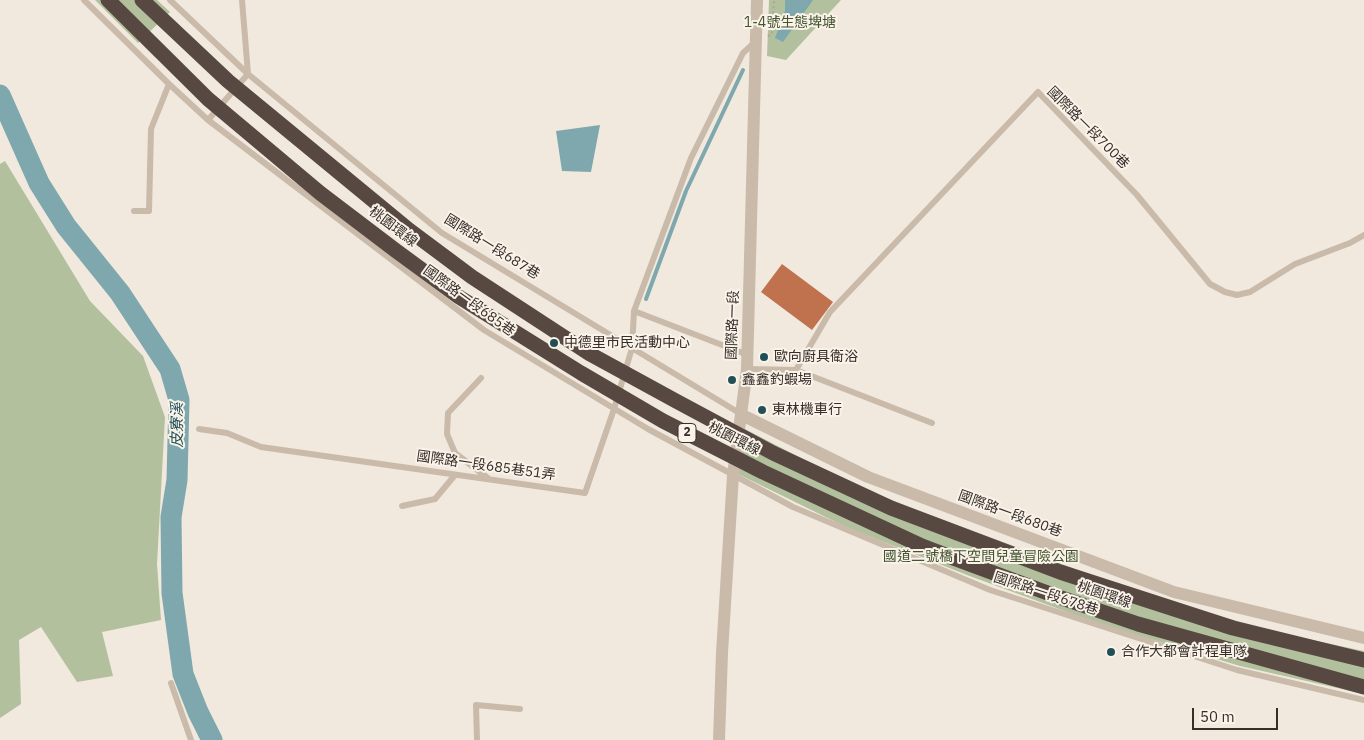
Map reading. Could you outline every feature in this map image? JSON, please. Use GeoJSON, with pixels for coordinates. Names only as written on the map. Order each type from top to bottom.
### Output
{"type":"FeatureCollection","features":[{"type":"Feature","properties":{"kind":"highway","name":"桃園環線"},"geometry":{"type":"LineString","coordinates":[[108,0],[208,99],[320,193],[459,297],[581,373],[663,421],[763,472],[922,546],[956,559],[1138,624],[1364,687]]}},
{"type":"Feature","properties":{"kind":"highway","name":"桃園環線"},"geometry":{"type":"LineString","coordinates":[[142,0],[228,81],[409,230],[472,278],[590,354],[773,453],[891,508],[1060,572],[1233,628],[1364,660]]}},
{"type":"Feature","properties":{"kind":"street","name":"國際路一段"},"geometry":{"type":"LineString","coordinates":[[719,740],[722,653],[733,475],[748,355],[757,0]]}},
{"type":"Feature","properties":{"kind":"street","name":"國際路一段680巷"},"geometry":{"type":"LineString","coordinates":[[742,415],[868,478],[1174,592],[1364,638]]}},
{"type":"Feature","properties":{"kind":"lane","name":"國際路一段685巷"},"geometry":{"type":"LineString","coordinates":[[84,0],[208,120],[484,330],[648,429],[733,475]]}},
{"type":"Feature","properties":{"kind":"lane","name":"國際路一段687巷"},"geometry":{"type":"LineString","coordinates":[[170,0],[248,74],[442,233],[742,415]]}},
{"type":"Feature","properties":{"kind":"lane"},"geometry":{"type":"LineString","coordinates":[[208,120],[248,74],[242,0]]}},
{"type":"Feature","properties":{"kind":"lane","name":"國際路一段685巷51弄"},"geometry":{"type":"LineString","coordinates":[[199,429],[227,433],[261,447],[585,493],[614,409],[632,348],[634,311],[691,158],[743,53],[756,41]]}},
{"type":"Feature","properties":{"kind":"lane"},"geometry":{"type":"LineString","coordinates":[[134,212],[149,212],[151,129],[169,84]]}},
{"type":"Feature","properties":{"kind":"lane","name":"國際路一段700巷"},"geometry":{"type":"LineString","coordinates":[[796,370],[830,312],[1038,92],[1137,195],[1210,284],[1225,292],[1237,295],[1250,292],[1295,264],[1350,243],[1364,235]]}},
{"type":"Feature","properties":{"kind":"lane"},"geometry":{"type":"LineString","coordinates":[[634,311],[748,355]]}},
{"type":"Feature","properties":{"kind":"lane"},"geometry":{"type":"LineString","coordinates":[[747,369],[796,370],[932,423]]}},
{"type":"Feature","properties":{"kind":"lane"},"geometry":{"type":"LineString","coordinates":[[481,378],[448,413],[447,434],[455,453],[490,480]]}},
{"type":"Feature","properties":{"kind":"lane"},"geometry":{"type":"LineString","coordinates":[[402,506],[436,499],[456,475]]}},
{"type":"Feature","properties":{"kind":"lane","name":"國際路一段678巷"},"geometry":{"type":"LineString","coordinates":[[733,475],[793,507],[990,590],[1238,670],[1364,700]]}},
{"type":"Feature","properties":{"kind":"lane"},"geometry":{"type":"LineString","coordinates":[[172,683],[191,740]]}},
{"type":"Feature","properties":{"kind":"lane"},"geometry":{"type":"LineString","coordinates":[[478,740],[476,705],[520,709]]}},
{"type":"Feature","properties":{"kind":"path"},"geometry":{"type":"LineString","coordinates":[[772,34],[774,0]]}},
{"type":"Feature","properties":{"kind":"green space"},"geometry":{"type":"Polygon","coordinates":[[[95,0],[157,0],[170,12],[138,43],[95,0]]]}},
{"type":"Feature","properties":{"kind":"green space","name":"1-4號生態埤塘"},"geometry":{"type":"Polygon","coordinates":[[[769,0],[841,0],[786,60],[767,56],[769,0]]]}},
{"type":"Feature","properties":{"kind":"green space"},"geometry":{"type":"Polygon","coordinates":[[[5,161],[90,301],[143,356],[165,417],[157,564],[161,620],[102,632],[113,676],[77,682],[41,627],[19,640],[21,704],[0,718],[0,164],[5,161]]]}},
{"type":"Feature","properties":{"kind":"green space","name":"國道二號橋下空間兒童冒險公園"},"geometry":{"type":"Polygon","coordinates":[[[745,429],[847,482],[914,509],[1164,602],[1302,638],[1364,651],[1364,694],[1240,666],[1097,623],[967,575],[846,527],[734,472],[745,429]]]}},
{"type":"Feature","properties":{"kind":"water"},"geometry":{"type":"Polygon","coordinates":[[[785,0],[813,0],[783,42],[775,38],[785,11],[785,0]]]}},
{"type":"Feature","properties":{"kind":"water"},"geometry":{"type":"Polygon","coordinates":[[[600,125],[591,172],[562,171],[556,131],[600,125]]]}},
{"type":"Feature","properties":{"kind":"building"},"geometry":{"type":"Polygon","coordinates":[[[782,264],[833,302],[812,330],[761,292],[782,264]]]}},
{"type":"Feature","properties":{"kind":"waterway"},"geometry":{"type":"LineString","coordinates":[[646,299],[686,191],[743,70]]}},
{"type":"Feature","properties":{"kind":"waterway","name":"皮寮溪"},"geometry":{"type":"LineString","coordinates":[[0,95],[39,183],[66,226],[120,293],[170,369],[179,400],[177,480],[171,517],[172,593],[183,674],[198,712],[212,740]]}},
{"type":"Feature","properties":{"kind":"place","name":"中德里市民活動中心"},"geometry":{"type":"Point","coordinates":[554,343]}},
{"type":"Feature","properties":{"kind":"place","name":"歐向廚具衛浴"},"geometry":{"type":"Point","coordinates":[764,357]}},
{"type":"Feature","properties":{"kind":"place","name":"鑫鑫釣蝦場"},"geometry":{"type":"Point","coordinates":[732,380]}},
{"type":"Feature","properties":{"kind":"place","name":"東林機車行"},"geometry":{"type":"Point","coordinates":[762,410]}},
{"type":"Feature","properties":{"kind":"place","name":"合作大都會計程車隊"},"geometry":{"type":"Point","coordinates":[1111,652]}}]}
